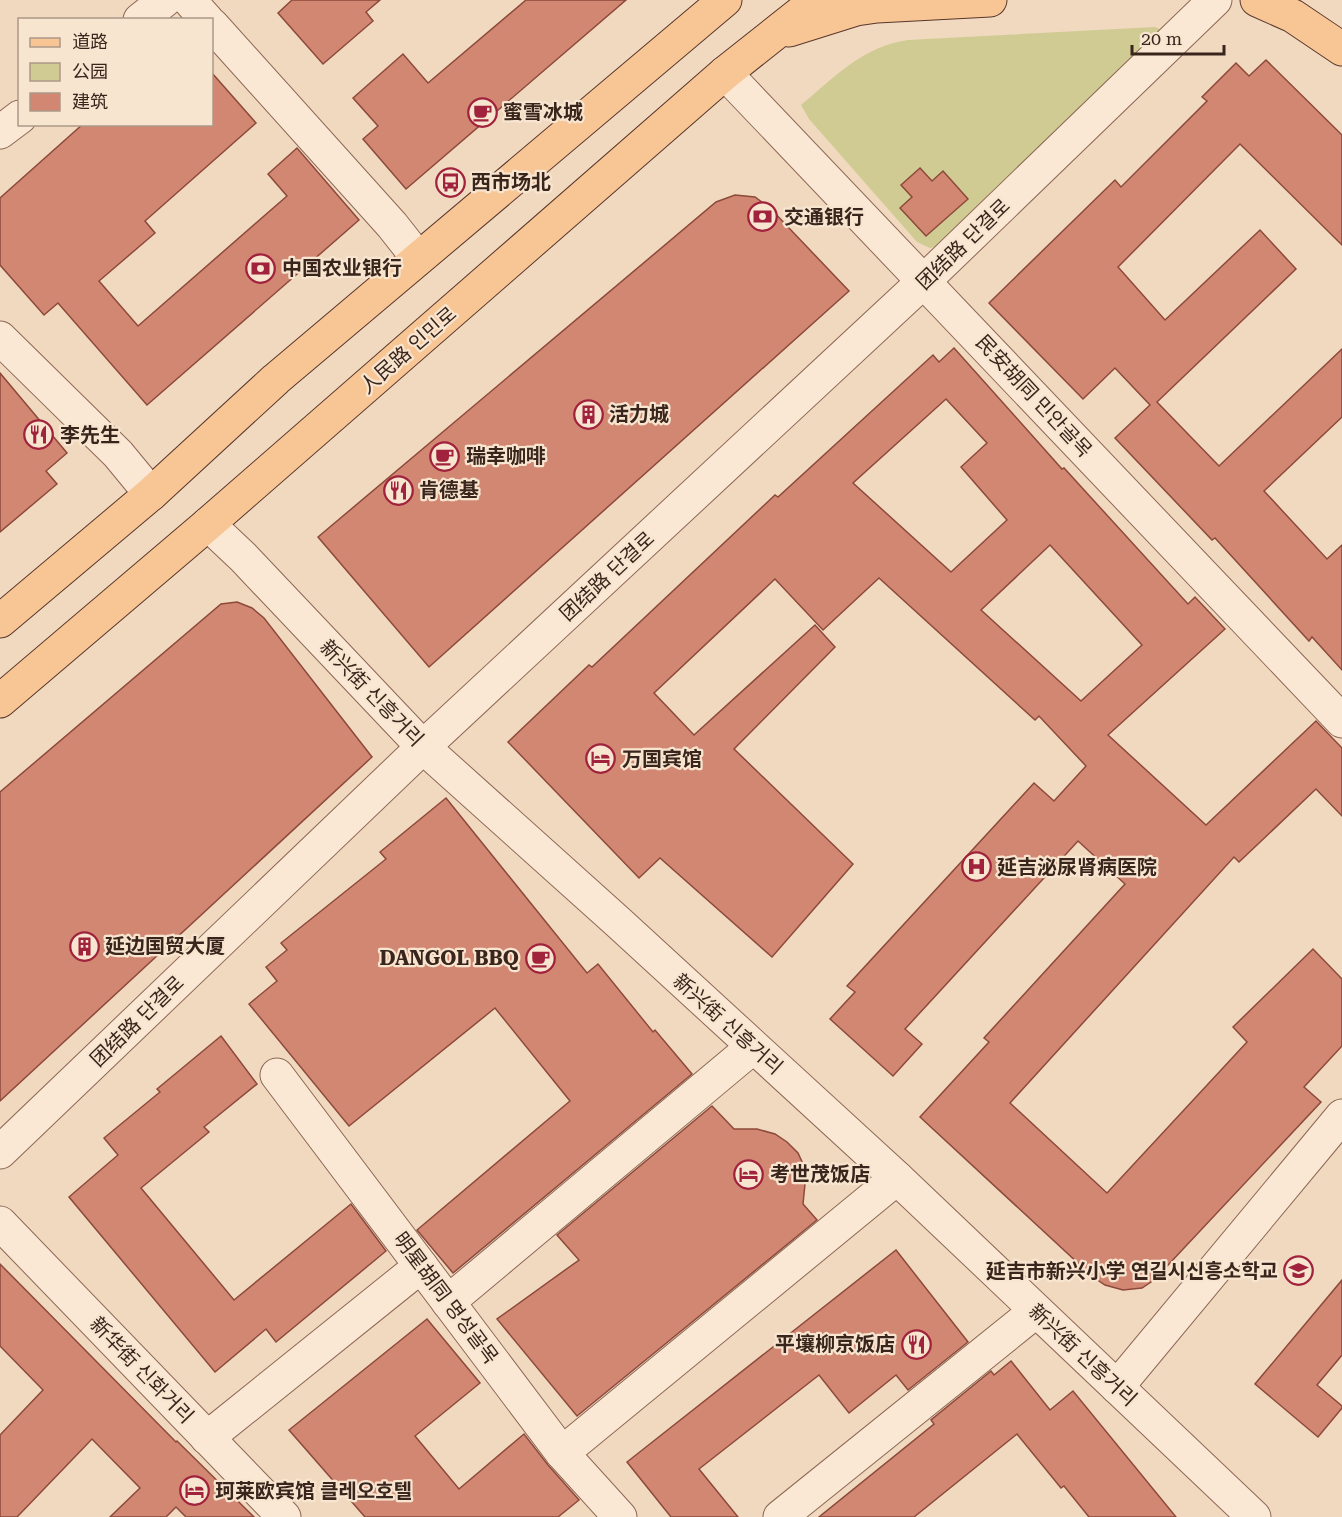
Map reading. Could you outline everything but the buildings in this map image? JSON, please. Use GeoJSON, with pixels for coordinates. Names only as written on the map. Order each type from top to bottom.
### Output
{"type":"FeatureCollection","features":[{"type":"Feature","properties":{"kind":"main road"},"geometry":{"type":"LineString","coordinates":[[0,621],[151,494],[276,379],[725,0]]}},
{"type":"Feature","properties":{"kind":"main road","name":"人民路 인민로"},"geometry":{"type":"LineString","coordinates":[[0,700],[208,524],[725,73],[817,0]]}},
{"type":"Feature","properties":{"kind":"main road"},"geometry":{"type":"LineString","coordinates":[[770,36],[856,9],[990,0]]}},
{"type":"Feature","properties":{"kind":"main road"},"geometry":{"type":"LineString","coordinates":[[1257,0],[1293,16],[1342,49]]}},
{"type":"Feature","properties":{"kind":"street"},"geometry":{"type":"LineString","coordinates":[[142,18],[165,0]]}},
{"type":"Feature","properties":{"kind":"street"},"geometry":{"type":"LineString","coordinates":[[189,0],[205,18]]}},
{"type":"Feature","properties":{"kind":"street","name":"团结路 단결로"},"geometry":{"type":"LineString","coordinates":[[0,1152],[423,747],[924,281],[1215,0]]}},
{"type":"Feature","properties":{"kind":"street"},"geometry":{"type":"LineString","coordinates":[[213,26],[392,225],[418,258]]}},
{"type":"Feature","properties":{"kind":"street","name":"民安胡同 민안골목"},"geometry":{"type":"LineString","coordinates":[[725,73],[1342,721]]}},
{"type":"Feature","properties":{"kind":"street"},"geometry":{"type":"LineString","coordinates":[[0,132],[18,118]]}},
{"type":"Feature","properties":{"kind":"street"},"geometry":{"type":"LineString","coordinates":[[0,338],[117,454],[151,494]]}},
{"type":"Feature","properties":{"kind":"street","name":"新兴街 신흥거리"},"geometry":{"type":"LineString","coordinates":[[208,524],[251,565],[423,747],[897,1178],[1248,1515]]}},
{"type":"Feature","properties":{"kind":"street"},"geometry":{"type":"LineString","coordinates":[[448,1302],[753,1047]]}},
{"type":"Feature","properties":{"kind":"street","name":"明星胡同 명성골목"},"geometry":{"type":"LineString","coordinates":[[277,1075],[562,1453],[620,1517]]}},
{"type":"Feature","properties":{"kind":"street"},"geometry":{"type":"LineString","coordinates":[[1117,1387],[1342,1116]]}},
{"type":"Feature","properties":{"kind":"street"},"geometry":{"type":"LineString","coordinates":[[562,1453],[897,1178]]}},
{"type":"Feature","properties":{"kind":"street","name":"新华街 신화거리"},"geometry":{"type":"LineString","coordinates":[[0,1223],[284,1517]]}},
{"type":"Feature","properties":{"kind":"street"},"geometry":{"type":"LineString","coordinates":[[207,1438],[422,1266]]}},
{"type":"Feature","properties":{"kind":"street"},"geometry":{"type":"LineString","coordinates":[[780,1517],[1036,1311]]}},
{"type":"Feature","properties":{"kind":"green space"},"geometry":{"type":"Polygon","coordinates":[[[1155,27],[1162,30],[937,246],[930,248],[917,242],[809,119],[801,105],[863,56],[877,49],[908,40],[1155,27]]]}},
{"type":"Feature","properties":{"kind":"place","name":"蜜雪冰城"},"geometry":{"type":"Point","coordinates":[482,112]}},
{"type":"Feature","properties":{"kind":"place","name":"西市场北"},"geometry":{"type":"Point","coordinates":[450,182]}},
{"type":"Feature","properties":{"kind":"place","name":"交通银行"},"geometry":{"type":"Point","coordinates":[763,217]}},
{"type":"Feature","properties":{"kind":"place","name":"中国农业银行"},"geometry":{"type":"Point","coordinates":[261,268]}},
{"type":"Feature","properties":{"kind":"place","name":"活力城"},"geometry":{"type":"Point","coordinates":[588,414]}},
{"type":"Feature","properties":{"kind":"place","name":"李先生"},"geometry":{"type":"Point","coordinates":[39,435]}},
{"type":"Feature","properties":{"kind":"place","name":"瑞幸咖啡"},"geometry":{"type":"Point","coordinates":[445,456]}},
{"type":"Feature","properties":{"kind":"place","name":"肯德基"},"geometry":{"type":"Point","coordinates":[398,490]}},
{"type":"Feature","properties":{"kind":"place","name":"万国宾馆"},"geometry":{"type":"Point","coordinates":[601,759]}},
{"type":"Feature","properties":{"kind":"place","name":"延吉泌尿肾病医院"},"geometry":{"type":"Point","coordinates":[976,867]}},
{"type":"Feature","properties":{"kind":"place","name":"延边国贸大厦"},"geometry":{"type":"Point","coordinates":[84,946]}},
{"type":"Feature","properties":{"kind":"place","name":"DANGOL BBQ"},"geometry":{"type":"Point","coordinates":[540,958]}},
{"type":"Feature","properties":{"kind":"place","name":"考世茂饭店"},"geometry":{"type":"Point","coordinates":[749,1174]}},
{"type":"Feature","properties":{"kind":"place","name":"延吉市新兴小学 연길시신흥소학교"},"geometry":{"type":"Point","coordinates":[1299,1271]}},
{"type":"Feature","properties":{"kind":"place","name":"平壤柳京饭店"},"geometry":{"type":"Point","coordinates":[916,1344]}},
{"type":"Feature","properties":{"kind":"place","name":"珂莱欧宾馆 클레오호텔"},"geometry":{"type":"Point","coordinates":[194,1491]}}]}
